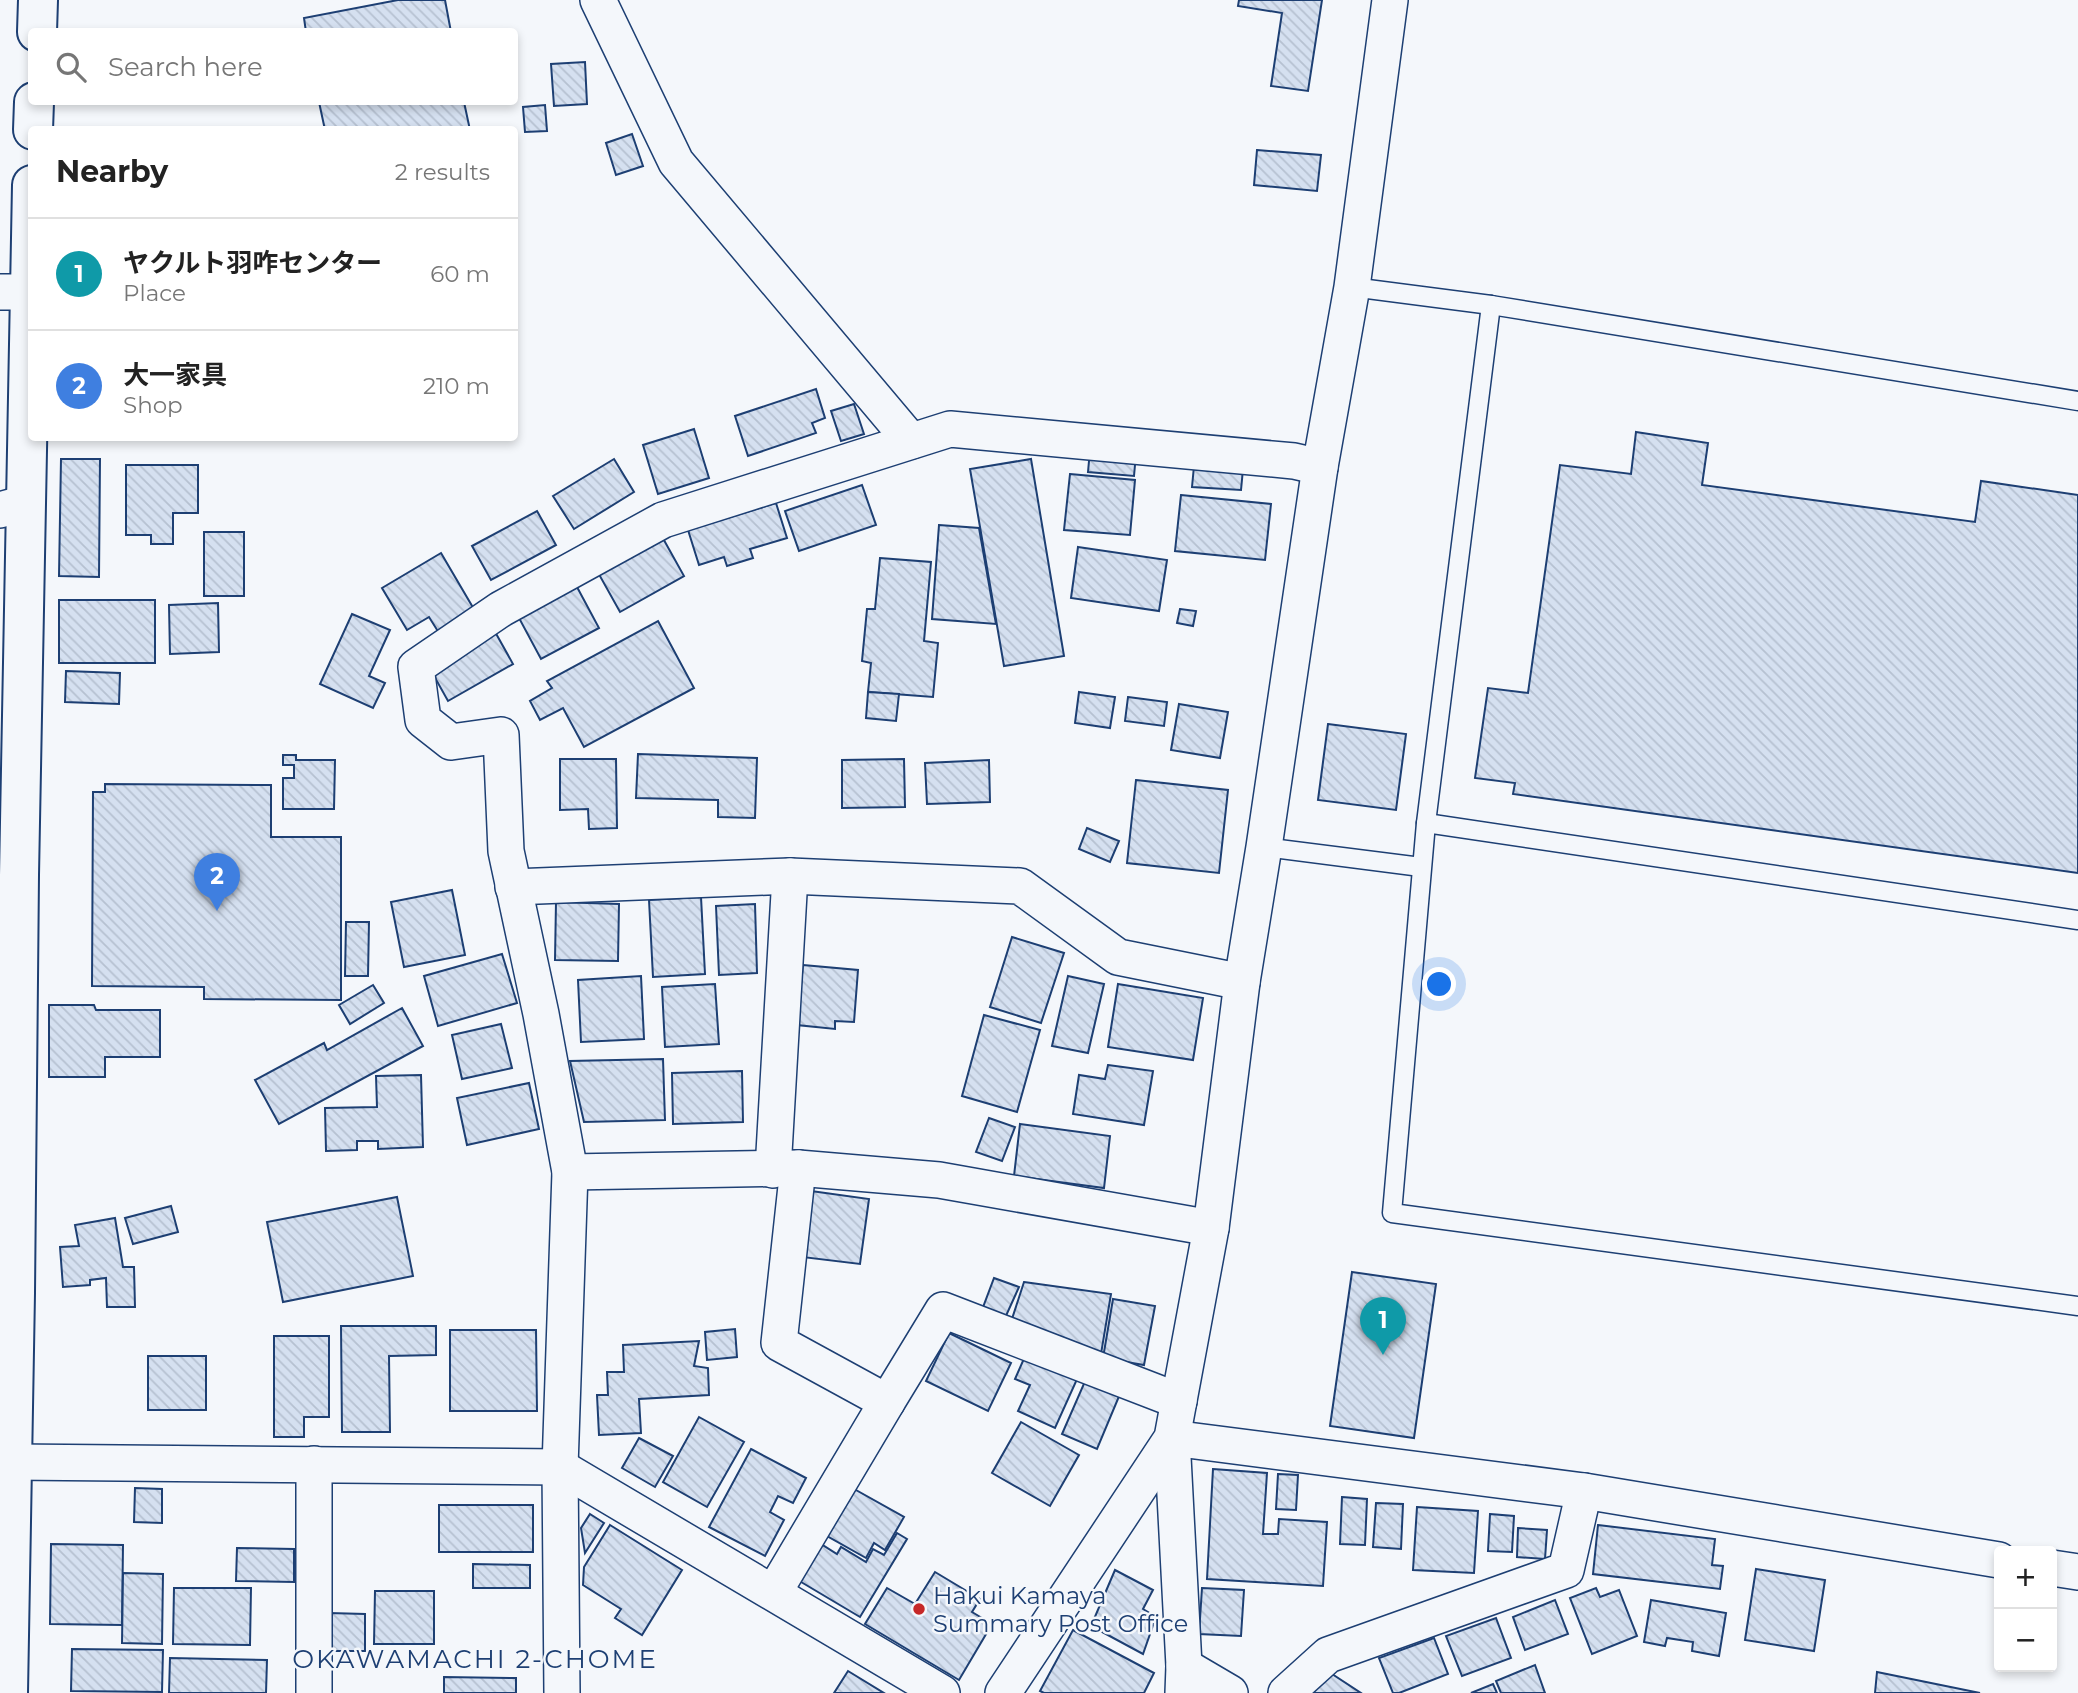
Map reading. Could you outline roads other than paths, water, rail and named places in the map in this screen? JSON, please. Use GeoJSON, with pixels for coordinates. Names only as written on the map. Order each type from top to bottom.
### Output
{"type":"FeatureCollection","features":[{"type":"Feature","properties":{"kind":"highway"},"geometry":{"type":"LineString","coordinates":[[37,28],[38,0]]}},
{"type":"Feature","properties":{"kind":"highway"},"geometry":{"type":"LineString","coordinates":[[33,126],[34,105]]}},
{"type":"Feature","properties":{"kind":"highway"},"geometry":{"type":"LineString","coordinates":[[8,1693],[12,1462],[8,1293],[14,292],[28,209]]}},
{"type":"Feature","properties":{"kind":"street"},"geometry":{"type":"LineString","coordinates":[[598,0],[676,162],[911,441]]}},
{"type":"Feature","properties":{"kind":"street"},"geometry":{"type":"LineString","coordinates":[[1230,1693],[1184,1679],[1172,1438],[1211,1228],[1242,982],[1320,467],[1352,286],[1390,0]]}},
{"type":"Feature","properties":{"kind":"street"},"geometry":{"type":"LineString","coordinates":[[562,1693],[560,1467],[570,1172],[541,1014],[506,851],[501,735],[451,742],[423,720],[415,667],[501,609],[663,520],[950,429],[1294,461],[1320,467]]}},
{"type":"Feature","properties":{"kind":"street"},"geometry":{"type":"LineString","coordinates":[[513,887],[790,876],[1020,886],[1118,957],[1242,982]]}},
{"type":"Feature","properties":{"kind":"street"},"geometry":{"type":"LineString","coordinates":[[790,876],[779,1343],[887,1402]]}},
{"type":"Feature","properties":{"kind":"street"},"geometry":{"type":"LineString","coordinates":[[570,1172],[785,1169],[939,1180],[1211,1228]]}},
{"type":"Feature","properties":{"kind":"street"},"geometry":{"type":"LineString","coordinates":[[774,1592],[943,1310],[1179,1401]]}},
{"type":"Feature","properties":{"kind":"street"},"geometry":{"type":"LineString","coordinates":[[1172,1438],[1584,1490],[1994,1559]]}},
{"type":"Feature","properties":{"kind":"street"},"geometry":{"type":"LineString","coordinates":[[1003,1693],[1172,1438]]}},
{"type":"Feature","properties":{"kind":"street"},"geometry":{"type":"LineString","coordinates":[[12,1462],[560,1467],[942,1693]]}},
{"type":"Feature","properties":{"kind":"street"},"geometry":{"type":"LineString","coordinates":[[314,1464],[314,1693]]}},
{"type":"Feature","properties":{"kind":"street"},"geometry":{"type":"LineString","coordinates":[[1286,1693],[1328,1655],[1566,1570],[1584,1490]]}},
{"type":"Feature","properties":{"kind":"street"},"geometry":{"type":"LineString","coordinates":[[2057,1569],[2078,1572]]}},
{"type":"Feature","properties":{"kind":"lane"},"geometry":{"type":"LineString","coordinates":[[1352,286],[1491,304],[2078,401]]}},
{"type":"Feature","properties":{"kind":"lane"},"geometry":{"type":"LineString","coordinates":[[1491,304],[1421,867],[1392,1213],[2078,1306]]}},
{"type":"Feature","properties":{"kind":"lane"},"geometry":{"type":"LineString","coordinates":[[1426,823],[2078,920]]}},
{"type":"Feature","properties":{"kind":"lane"},"geometry":{"type":"LineString","coordinates":[[1264,847],[1421,867]]}},
{"type":"Feature","properties":{"kind":"place","name":"大一家具"},"geometry":{"type":"Point","coordinates":[217,911]}},
{"type":"Feature","properties":{"kind":"place","name":"ヤクルト羽咋センター"},"geometry":{"type":"Point","coordinates":[1383,1355]}},
{"type":"Feature","properties":{"kind":"place","name":"Hakui Kamaya Summary Post Office"},"geometry":{"type":"Point","coordinates":[919,1609]}},
{"type":"Feature","properties":{"kind":"district","name":"OKAWAMACHI 2-CHOME"},"geometry":{"type":"Point","coordinates":[475,1659]}}]}
